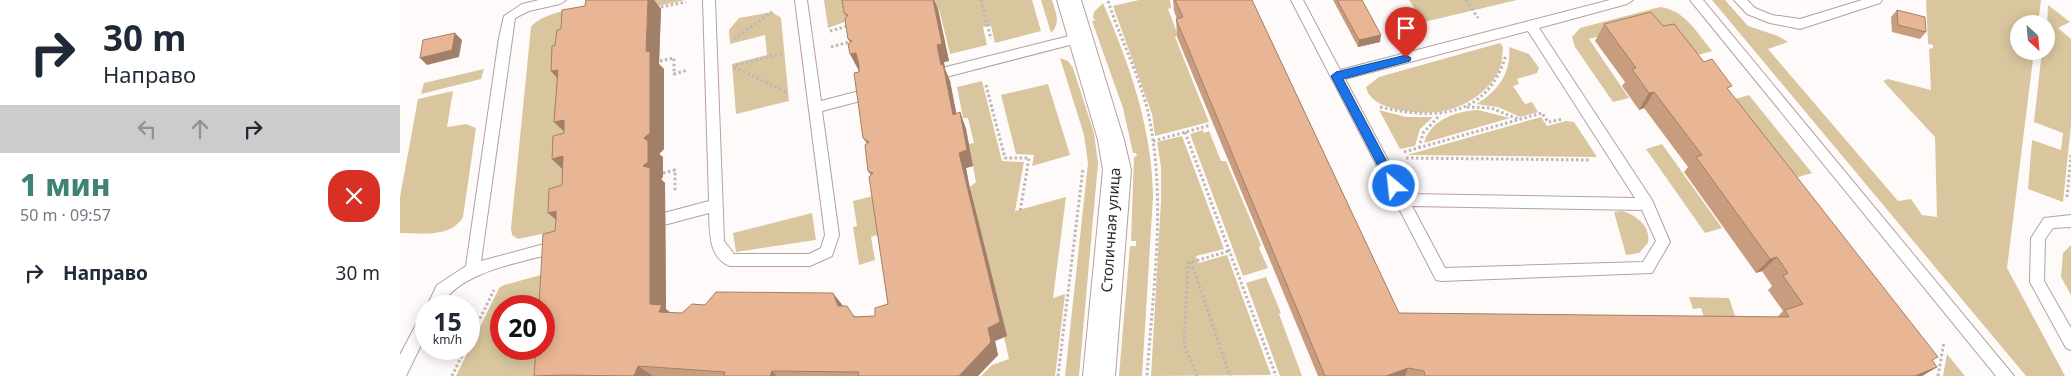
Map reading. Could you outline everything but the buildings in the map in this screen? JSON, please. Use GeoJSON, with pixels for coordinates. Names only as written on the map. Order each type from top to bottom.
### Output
{"type":"FeatureCollection","features":[{"type":"Feature","properties":{"kind":"street","name":"Столичная улица"},"geometry":{"type":"LineString","coordinates":[[1070,0],[1111,140],[1117,170],[1099,376]]}},
{"type":"Feature","properties":{"kind":"lane"},"geometry":{"type":"LineString","coordinates":[[473,270],[505,38],[510,16],[526,7],[560,0]]}},
{"type":"Feature","properties":{"kind":"lane"},"geometry":{"type":"LineString","coordinates":[[709,0],[717,243],[730,260],[810,260],[827,252],[832,235],[801,0]]}},
{"type":"Feature","properties":{"kind":"lane"},"geometry":{"type":"LineString","coordinates":[[1297,0],[1441,275],[1648,268],[1664,242],[1647,204],[1531,26]]}},
{"type":"Feature","properties":{"kind":"lane"},"geometry":{"type":"LineString","coordinates":[[1336,76],[1627,0]]}},
{"type":"Feature","properties":{"kind":"lane"},"geometry":{"type":"LineString","coordinates":[[1696,0],[2006,376]]}},
{"type":"Feature","properties":{"kind":"lane"},"geometry":{"type":"LineString","coordinates":[[1740,0],[1751,11],[1770,19],[1800,24],[1876,0]]}},
{"type":"Feature","properties":{"kind":"lane"},"geometry":{"type":"LineString","coordinates":[[946,72],[1081,38]]}},
{"type":"Feature","properties":{"kind":"lane"},"geometry":{"type":"LineString","coordinates":[[816,107],[863,94]]}},
{"type":"Feature","properties":{"kind":"lane"},"geometry":{"type":"LineString","coordinates":[[1402,200],[1647,204]]}},
{"type":"Feature","properties":{"kind":"lane"},"geometry":{"type":"LineString","coordinates":[[664,219],[715,205]]}},
{"type":"Feature","properties":{"kind":"lane"},"geometry":{"type":"LineString","coordinates":[[2071,221],[2050,222],[2038,238],[2037,282],[2071,343]]}},
{"type":"Feature","properties":{"kind":"lane"},"geometry":{"type":"LineString","coordinates":[[440,295],[442,290],[473,270],[573,242]]}},
{"type":"Feature","properties":{"kind":"lane"},"geometry":{"type":"LineString","coordinates":[[400,371],[415,342]]}},
{"type":"Feature","properties":{"kind":"path"},"geometry":{"type":"LineString","coordinates":[[980,0],[993,47]]}},
{"type":"Feature","properties":{"kind":"path"},"geometry":{"type":"LineString","coordinates":[[1466,0],[1481,22]]}},
{"type":"Feature","properties":{"kind":"path"},"geometry":{"type":"LineString","coordinates":[[647,10],[689,1]]}},
{"type":"Feature","properties":{"kind":"path"},"geometry":{"type":"LineString","coordinates":[[730,42],[772,12]]}},
{"type":"Feature","properties":{"kind":"path"},"geometry":{"type":"LineString","coordinates":[[824,32],[851,26],[853,29]]}},
{"type":"Feature","properties":{"kind":"path"},"geometry":{"type":"LineString","coordinates":[[838,45],[854,41]]}},
{"type":"Feature","properties":{"kind":"path"},"geometry":{"type":"LineString","coordinates":[[1466,107],[1485,94],[1498,79],[1505,62],[1506,48]]}},
{"type":"Feature","properties":{"kind":"path"},"geometry":{"type":"LineString","coordinates":[[784,53],[732,66],[788,93]]}},
{"type":"Feature","properties":{"kind":"path"},"geometry":{"type":"LineString","coordinates":[[660,61],[674,58],[674,74],[691,70]]}},
{"type":"Feature","properties":{"kind":"path"},"geometry":{"type":"LineString","coordinates":[[984,77],[1005,158],[1030,158],[1020,212]]}},
{"type":"Feature","properties":{"kind":"path"},"geometry":{"type":"LineString","coordinates":[[1372,104],[1406,113],[1440,114],[1466,107],[1491,108],[1519,120]]}},
{"type":"Feature","properties":{"kind":"path"},"geometry":{"type":"LineString","coordinates":[[1398,153],[1542,113],[1548,122],[1570,118]]}},
{"type":"Feature","properties":{"kind":"path"},"geometry":{"type":"LineString","coordinates":[[1419,148],[1423,133],[1440,114]]}},
{"type":"Feature","properties":{"kind":"path"},"geometry":{"type":"LineString","coordinates":[[1153,141],[1211,125]]}},
{"type":"Feature","properties":{"kind":"path"},"geometry":{"type":"LineString","coordinates":[[1185,132],[1276,376]]}},
{"type":"Feature","properties":{"kind":"path"},"geometry":{"type":"LineString","coordinates":[[2066,205],[2071,155]]}},
{"type":"Feature","properties":{"kind":"path"},"geometry":{"type":"LineString","coordinates":[[1401,158],[1593,160]]}},
{"type":"Feature","properties":{"kind":"path"},"geometry":{"type":"LineString","coordinates":[[1058,376],[1082,160]]}},
{"type":"Feature","properties":{"kind":"path"},"geometry":{"type":"LineString","coordinates":[[663,172],[675,170],[675,185]]}},
{"type":"Feature","properties":{"kind":"path"},"geometry":{"type":"LineString","coordinates":[[1197,376],[1184,345],[1188,263],[1229,251]]}},
{"type":"Feature","properties":{"kind":"path"},"geometry":{"type":"LineString","coordinates":[[1191,262],[1230,376]]}},
{"type":"Feature","properties":{"kind":"path"},"geometry":{"type":"LineString","coordinates":[[480,317],[496,283]]}},
{"type":"Feature","properties":{"kind":"path"},"geometry":{"type":"LineString","coordinates":[[1938,376],[1944,342]]}},
{"type":"Feature","properties":{"kind":"path"},"geometry":{"type":"LineString","coordinates":[[452,376],[460,360]]}},
{"type":"Feature","properties":{"kind":"shaded area"},"geometry":{"type":"Polygon","coordinates":[[[618,0],[685,0],[644,9],[564,179],[556,231],[518,239],[512,235],[511,228],[531,27],[537,21],[558,12],[618,0]]]}},
{"type":"Feature","properties":{"kind":"shaded area"},"geometry":{"type":"Polygon","coordinates":[[[824,0],[847,0],[850,20],[828,28],[824,0]]]}},
{"type":"Feature","properties":{"kind":"shaded area"},"geometry":{"type":"Polygon","coordinates":[[[932,0],[1032,0],[1041,31],[995,43],[991,26],[983,27],[987,45],[950,54],[939,9],[934,10],[932,0]]]}},
{"type":"Feature","properties":{"kind":"shaded area"},"geometry":{"type":"Polygon","coordinates":[[[1041,0],[1052,0],[1055,9],[1057,22],[1051,33],[1041,0]]]}},
{"type":"Feature","properties":{"kind":"shaded area"},"geometry":{"type":"Polygon","coordinates":[[[1139,0],[1170,0],[1171,8],[1168,9],[1178,35],[1175,37],[1209,122],[1155,136],[1152,114],[1113,6],[1139,0]]]}},
{"type":"Feature","properties":{"kind":"shaded area"},"geometry":{"type":"Polygon","coordinates":[[[1409,0],[1517,0],[1424,22],[1409,0]]]}},
{"type":"Feature","properties":{"kind":"shaded area"},"geometry":{"type":"Polygon","coordinates":[[[1712,0],[1725,0],[1748,26],[1778,36],[1788,42],[1768,49],[1898,201],[1911,199],[1922,215],[1937,217],[1935,137],[1883,81],[1888,79],[1931,90],[1929,49],[1933,48],[1933,45],[1928,44],[1926,0],[2041,0],[2039,15],[2010,15],[2010,60],[2033,60],[2007,268],[2065,376],[2026,376],[1712,0]]]}},
{"type":"Feature","properties":{"kind":"shaded area"},"geometry":{"type":"Polygon","coordinates":[[[1103,3],[1122,50],[1138,98],[1149,146],[1152,171],[1153,197],[1142,376],[1119,376],[1130,246],[1136,246],[1136,241],[1131,241],[1134,157],[1137,156],[1136,153],[1133,153],[1123,108],[1092,21],[1096,20],[1093,18],[1094,12],[1103,3]]]}},
{"type":"Feature","properties":{"kind":"shaded area"},"geometry":{"type":"Polygon","coordinates":[[[2048,5],[2070,22],[2058,28],[2071,39],[2071,125],[2063,202],[2028,189],[2032,140],[2061,150],[2063,133],[2034,122],[2041,60],[2055,60],[2055,15],[2048,15],[2048,5]]]}},
{"type":"Feature","properties":{"kind":"shaded area"},"geometry":{"type":"Polygon","coordinates":[[[1660,7],[1669,9],[1683,17],[1712,51],[1687,58],[1643,24],[1589,39],[1629,98],[1613,102],[1575,47],[1572,37],[1580,28],[1660,7]]]}},
{"type":"Feature","properties":{"kind":"shaded area"},"geometry":{"type":"Polygon","coordinates":[[[772,12],[781,18],[789,101],[736,114],[732,64],[767,55],[765,35],[730,44],[729,30],[739,18],[772,12]]]}},
{"type":"Feature","properties":{"kind":"shaded area"},"geometry":{"type":"Polygon","coordinates":[[[1500,43],[1503,47],[1502,61],[1489,86],[1474,99],[1447,110],[1419,112],[1396,109],[1376,101],[1369,95],[1366,87],[1379,77],[1500,43]]]}},
{"type":"Feature","properties":{"kind":"shaded area"},"geometry":{"type":"Polygon","coordinates":[[[1509,47],[1529,54],[1539,68],[1537,73],[1517,79],[1519,84],[1513,86],[1525,104],[1532,102],[1538,112],[1520,117],[1498,107],[1476,104],[1490,94],[1502,81],[1508,65],[1509,47]]]}},
{"type":"Feature","properties":{"kind":"shaded area"},"geometry":{"type":"Polygon","coordinates":[[[1060,58],[1068,61],[1073,68],[1094,133],[1098,163],[1079,376],[1065,376],[1088,163],[1084,135],[1060,58]]]}},
{"type":"Feature","properties":{"kind":"shaded area"},"geometry":{"type":"Polygon","coordinates":[[[484,69],[481,79],[421,94],[424,83],[484,69]]]}},
{"type":"Feature","properties":{"kind":"shaded area"},"geometry":{"type":"Polygon","coordinates":[[[982,81],[1002,161],[1024,162],[1015,211],[1066,197],[1053,298],[1065,294],[1055,376],[981,376],[992,365],[1009,359],[970,187],[976,182],[969,144],[974,143],[968,118],[963,118],[957,87],[982,81]]]}},
{"type":"Feature","properties":{"kind":"shaded area"},"geometry":{"type":"Polygon","coordinates":[[[1048,84],[1070,155],[1032,166],[1034,155],[1016,154],[1001,95],[1048,84]]]}},
{"type":"Feature","properties":{"kind":"shaded area"},"geometry":{"type":"Polygon","coordinates":[[[453,91],[447,127],[466,124],[476,128],[463,217],[458,224],[443,231],[435,233],[400,233],[400,197],[418,99],[453,91]]]}},
{"type":"Feature","properties":{"kind":"shaded area"},"geometry":{"type":"Polygon","coordinates":[[[1749,95],[1812,173],[1782,182],[1721,103],[1749,95]]]}},
{"type":"Feature","properties":{"kind":"shaded area"},"geometry":{"type":"Polygon","coordinates":[[[1379,110],[1406,117],[1433,117],[1420,129],[1415,146],[1400,149],[1379,110]]]}},
{"type":"Feature","properties":{"kind":"shaded area"},"geometry":{"type":"Polygon","coordinates":[[[1478,110],[1510,118],[1424,143],[1432,128],[1445,118],[1461,112],[1478,110]]]}},
{"type":"Feature","properties":{"kind":"shaded area"},"geometry":{"type":"Polygon","coordinates":[[[1541,117],[1547,126],[1566,121],[1574,122],[1597,157],[1407,155],[1541,117]]]}},
{"type":"Feature","properties":{"kind":"shaded area"},"geometry":{"type":"Polygon","coordinates":[[[1203,130],[1204,133],[1209,131],[1221,161],[1226,161],[1261,245],[1259,248],[1268,268],[1243,276],[1190,134],[1203,130]]]}},
{"type":"Feature","properties":{"kind":"shaded area"},"geometry":{"type":"Polygon","coordinates":[[[1182,136],[1224,249],[1196,256],[1198,263],[1227,255],[1271,375],[1151,376],[1161,201],[1161,167],[1157,142],[1182,136]]]}},
{"type":"Feature","properties":{"kind":"shaded area"},"geometry":{"type":"Polygon","coordinates":[[[1662,144],[1722,228],[1705,233],[1646,149],[1662,144]]]}},
{"type":"Feature","properties":{"kind":"shaded area"},"geometry":{"type":"Polygon","coordinates":[[[877,195],[882,233],[871,237],[875,260],[859,265],[853,227],[857,226],[853,201],[877,195]]]}},
{"type":"Feature","properties":{"kind":"shaded area"},"geometry":{"type":"Polygon","coordinates":[[[1622,211],[1637,218],[1645,226],[1648,243],[1639,253],[1626,255],[1614,212],[1622,211]]]}},
{"type":"Feature","properties":{"kind":"shaded area"},"geometry":{"type":"Polygon","coordinates":[[[812,213],[816,240],[736,252],[733,233],[812,213]]]}},
{"type":"Feature","properties":{"kind":"shaded area"},"geometry":{"type":"Polygon","coordinates":[[[2071,245],[2071,295],[2061,277],[2063,253],[2071,245]]]}},
{"type":"Feature","properties":{"kind":"shaded area"},"geometry":{"type":"Polygon","coordinates":[[[559,270],[555,331],[555,295],[496,295],[499,288],[559,270]]]}},
{"type":"Feature","properties":{"kind":"shaded area"},"geometry":{"type":"Polygon","coordinates":[[[1266,277],[1281,313],[1279,314],[1302,376],[1280,376],[1246,283],[1266,277]]]}},
{"type":"Feature","properties":{"kind":"shaded area"},"geometry":{"type":"Polygon","coordinates":[[[1689,297],[1729,298],[1738,324],[1706,324],[1701,308],[1693,309],[1689,297]]]}},
{"type":"Feature","properties":{"kind":"shaded area"},"geometry":{"type":"Polygon","coordinates":[[[490,306],[490,360],[553,360],[552,376],[456,376],[464,360],[480,360],[480,327],[490,306]]]}},
{"type":"Feature","properties":{"kind":"shaded area"},"geometry":{"type":"Polygon","coordinates":[[[1947,354],[1965,376],[1943,376],[1947,354]]]}},
{"type":"Feature","properties":{"kind":"route"},"geometry":{"type":"LineString","coordinates":[[1394,186],[1336,76],[1406,58]]}}]}
